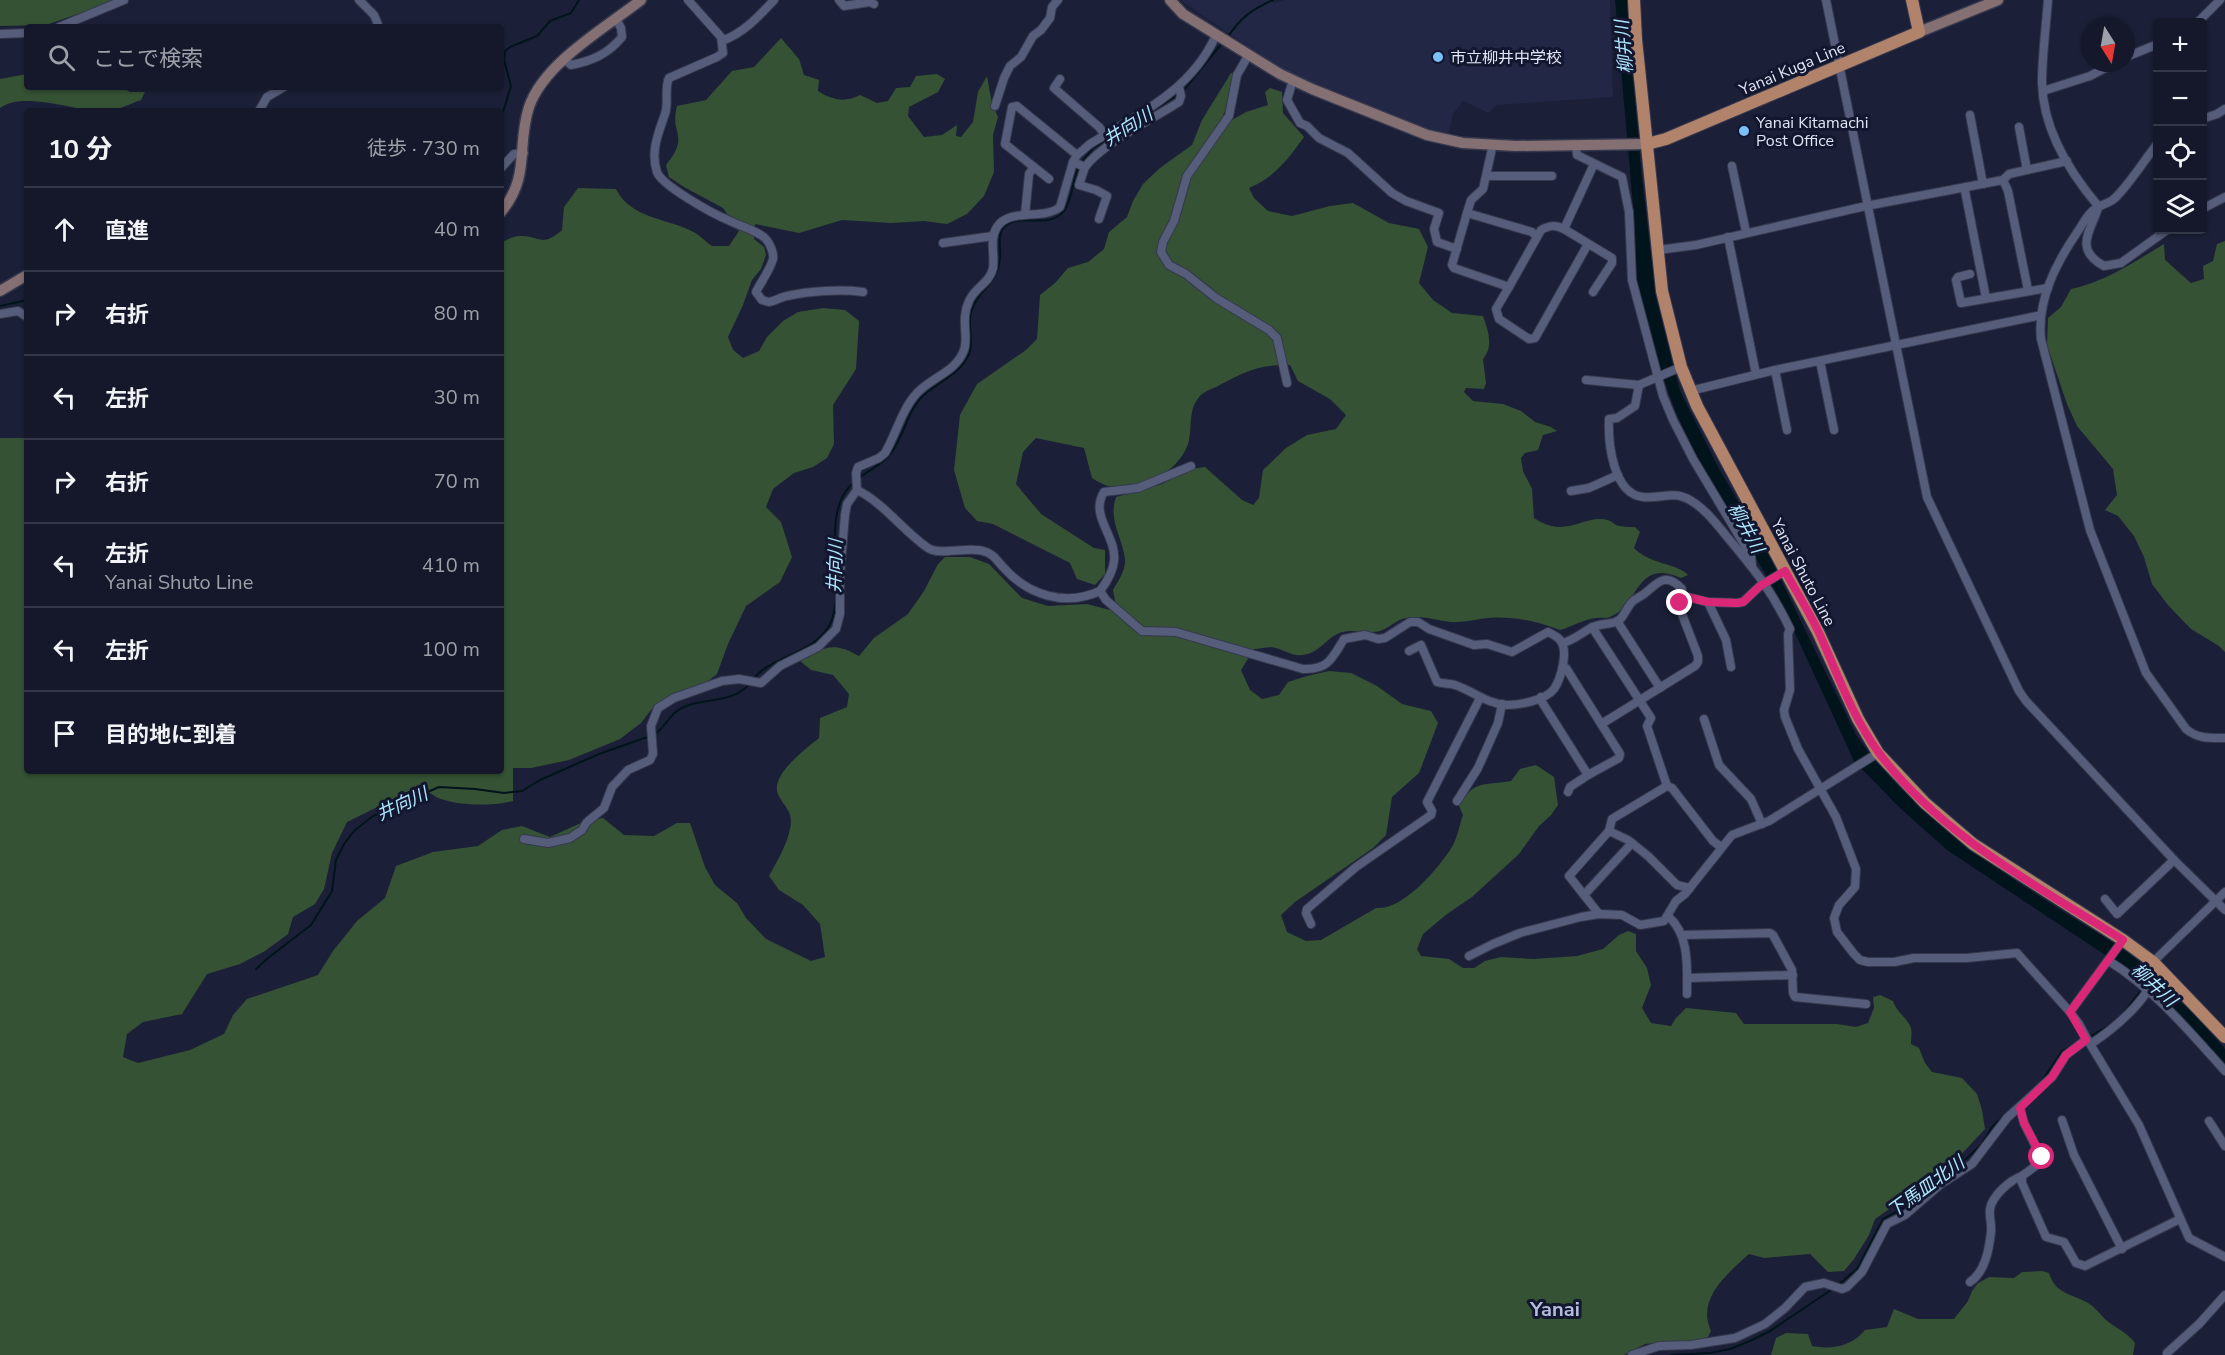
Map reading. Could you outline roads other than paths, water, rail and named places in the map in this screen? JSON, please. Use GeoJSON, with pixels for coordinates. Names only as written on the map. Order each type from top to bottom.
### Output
{"type":"FeatureCollection","features":[{"type":"Feature","properties":{"kind":"main road","name":"Yanai Shuto Line"},"geometry":{"type":"LineString","coordinates":[[1634,0],[1643,144],[1662,291],[1679,368],[1717,447],[1783,572],[1818,632],[1857,719],[1876,754],[1925,803],[1973,844],[2153,962],[2225,1037]]}},
{"type":"Feature","properties":{"kind":"main road"},"geometry":{"type":"LineString","coordinates":[[1912,0],[1919,32]]}},
{"type":"Feature","properties":{"kind":"main road","name":"Yanai Kuga Line"},"geometry":{"type":"LineString","coordinates":[[1643,144],[1666,140],[1919,32]]}},
{"type":"Feature","properties":{"kind":"street"},"geometry":{"type":"LineString","coordinates":[[66,24],[124,0]]}},
{"type":"Feature","properties":{"kind":"street"},"geometry":{"type":"LineString","coordinates":[[359,0],[374,15],[378,24]]}},
{"type":"Feature","properties":{"kind":"street"},"geometry":{"type":"LineString","coordinates":[[504,209],[517,188],[529,107],[544,79],[564,59],[641,0]]}},
{"type":"Feature","properties":{"kind":"street"},"geometry":{"type":"LineString","coordinates":[[688,0],[722,41],[723,53],[667,81],[666,113],[656,140],[656,170],[660,179],[711,212],[765,238],[771,247],[773,258],[756,292],[762,300],[769,302],[785,296],[824,291],[863,292]]}},
{"type":"Feature","properties":{"kind":"street"},"geometry":{"type":"LineString","coordinates":[[722,41],[737,35],[753,23],[774,0]]}},
{"type":"Feature","properties":{"kind":"street"},"geometry":{"type":"LineString","coordinates":[[839,0],[844,6],[870,2],[874,4]]}},
{"type":"Feature","properties":{"kind":"street"},"geometry":{"type":"LineString","coordinates":[[995,106],[1010,66],[1021,57],[1033,36],[1050,18],[1052,8],[1058,0]]}},
{"type":"Feature","properties":{"kind":"street"},"geometry":{"type":"LineString","coordinates":[[1170,0],[1183,14],[1248,56],[1293,80],[1427,135],[1463,143],[1575,146],[1643,144]]}},
{"type":"Feature","properties":{"kind":"street"},"geometry":{"type":"LineString","coordinates":[[1826,0],[1866,206],[1930,508],[2019,691],[2174,860],[2225,910]]}},
{"type":"Feature","properties":{"kind":"street"},"geometry":{"type":"LineString","coordinates":[[1919,32],[1998,0]]}},
{"type":"Feature","properties":{"kind":"street"},"geometry":{"type":"LineString","coordinates":[[2048,0],[2043,91],[2054,137],[2067,161],[2099,207]]}},
{"type":"Feature","properties":{"kind":"street"},"geometry":{"type":"LineString","coordinates":[[2203,18],[2223,0]]}},
{"type":"Feature","properties":{"kind":"street"},"geometry":{"type":"LineString","coordinates":[[564,59],[571,65],[585,62],[602,56],[615,46],[622,37],[621,28],[616,19]]}},
{"type":"Feature","properties":{"kind":"street"},"geometry":{"type":"LineString","coordinates":[[0,34],[24,33]]}},
{"type":"Feature","properties":{"kind":"street"},"geometry":{"type":"LineString","coordinates":[[524,839],[548,843],[570,838],[582,830],[587,822],[604,808],[612,787],[628,770],[650,760],[653,754],[653,717],[658,708],[674,698],[722,681],[746,679],[761,683],[780,666],[818,647],[836,629],[840,614],[840,573],[845,515],[857,486],[858,467],[885,453],[917,393],[948,371],[964,351],[964,316],[970,299],[990,277],[993,268],[993,236],[997,226],[1004,220],[1054,212],[1060,207],[1079,162],[1105,135],[1180,91],[1216,35]]}},
{"type":"Feature","properties":{"kind":"street"},"geometry":{"type":"LineString","coordinates":[[2135,53],[2153,46]]}},
{"type":"Feature","properties":{"kind":"street"},"geometry":{"type":"LineString","coordinates":[[1248,56],[1237,75],[1229,116],[1187,176],[1174,221],[1163,242],[1161,252],[1168,265],[1186,274],[1216,298],[1269,330],[1277,338],[1287,383]]}},
{"type":"Feature","properties":{"kind":"street"},"geometry":{"type":"LineString","coordinates":[[2043,91],[2098,72]]}},
{"type":"Feature","properties":{"kind":"street"},"geometry":{"type":"LineString","coordinates":[[1060,79],[1054,87],[1105,135]]}},
{"type":"Feature","properties":{"kind":"street"},"geometry":{"type":"LineString","coordinates":[[1293,80],[1287,100],[1300,123],[1307,126],[1319,138],[1348,153],[1392,192],[1406,201],[1439,213],[1434,229],[1437,242],[1457,249]]}},
{"type":"Feature","properties":{"kind":"street"},"geometry":{"type":"LineString","coordinates":[[261,108],[267,97],[279,90]]}},
{"type":"Feature","properties":{"kind":"street"},"geometry":{"type":"LineString","coordinates":[[1079,162],[1095,155],[1179,102],[1180,91]]}},
{"type":"Feature","properties":{"kind":"street"},"geometry":{"type":"LineString","coordinates":[[1049,179],[1005,144],[1012,107],[1017,106],[1079,162],[1079,185],[1107,196],[1099,219]]}},
{"type":"Feature","properties":{"kind":"street"},"geometry":{"type":"LineString","coordinates":[[2207,117],[2225,109]]}},
{"type":"Feature","properties":{"kind":"street"},"geometry":{"type":"LineString","coordinates":[[1970,115],[1983,184]]}},
{"type":"Feature","properties":{"kind":"street"},"geometry":{"type":"LineString","coordinates":[[2019,127],[2027,170]]}},
{"type":"Feature","properties":{"kind":"street"},"geometry":{"type":"LineString","coordinates":[[1493,144],[1483,189],[1471,200],[1452,265],[1454,268],[1509,287]]}},
{"type":"Feature","properties":{"kind":"street"},"geometry":{"type":"LineString","coordinates":[[1575,146],[1577,155],[1622,177],[1630,218],[1632,280],[1658,376],[1673,420],[1693,459],[1751,556],[1752,567]]}},
{"type":"Feature","properties":{"kind":"street"},"geometry":{"type":"LineString","coordinates":[[2153,148],[2115,198],[2089,215],[2064,251],[2048,288],[2041,316],[2041,339],[2090,530],[2146,673],[2186,729],[2202,738],[2225,738]]}},
{"type":"Feature","properties":{"kind":"street"},"geometry":{"type":"LineString","coordinates":[[504,165],[514,154],[524,153]]}},
{"type":"Feature","properties":{"kind":"street"},"geometry":{"type":"LineString","coordinates":[[1658,250],[1678,248],[1866,206],[2003,180],[2009,174],[2067,161]]}},
{"type":"Feature","properties":{"kind":"street"},"geometry":{"type":"LineString","coordinates":[[1564,229],[1594,164]]}},
{"type":"Feature","properties":{"kind":"street"},"geometry":{"type":"LineString","coordinates":[[1732,166],[1746,232]]}},
{"type":"Feature","properties":{"kind":"street"},"geometry":{"type":"LineString","coordinates":[[1025,215],[1029,174],[1033,168]]}},
{"type":"Feature","properties":{"kind":"street"},"geometry":{"type":"LineString","coordinates":[[1487,176],[1551,176]]}},
{"type":"Feature","properties":{"kind":"street"},"geometry":{"type":"LineString","coordinates":[[2003,180],[2008,191],[2028,290]]}},
{"type":"Feature","properties":{"kind":"street"},"geometry":{"type":"LineString","coordinates":[[1966,187],[1986,298]]}},
{"type":"Feature","properties":{"kind":"street"},"geometry":{"type":"LineString","coordinates":[[2207,206],[2225,197]]}},
{"type":"Feature","properties":{"kind":"street"},"geometry":{"type":"LineString","coordinates":[[2099,207],[2087,233],[2086,245],[2091,256],[2104,266],[2121,263],[2161,234]]}},
{"type":"Feature","properties":{"kind":"street"},"geometry":{"type":"LineString","coordinates":[[1467,213],[1532,232],[1537,237]]}},
{"type":"Feature","properties":{"kind":"street"},"geometry":{"type":"LineString","coordinates":[[1588,244],[1535,338],[1529,339],[1499,319],[1496,309],[1541,230],[1548,226],[1558,226],[1612,258],[1612,263],[1593,292]]}},
{"type":"Feature","properties":{"kind":"street"},"geometry":{"type":"LineString","coordinates":[[944,243],[993,236]]}},
{"type":"Feature","properties":{"kind":"street"},"geometry":{"type":"LineString","coordinates":[[1728,237],[1756,374]]}},
{"type":"Feature","properties":{"kind":"street"},"geometry":{"type":"LineString","coordinates":[[1970,274],[1958,277],[1956,280],[1961,303],[2048,288]]}},
{"type":"Feature","properties":{"kind":"street"},"geometry":{"type":"LineString","coordinates":[[0,291],[24,277]]}},
{"type":"Feature","properties":{"kind":"street"},"geometry":{"type":"LineString","coordinates":[[0,314],[18,311],[24,315]]}},
{"type":"Feature","properties":{"kind":"street"},"geometry":{"type":"LineString","coordinates":[[1690,391],[1774,370],[2041,316]]}},
{"type":"Feature","properties":{"kind":"street"},"geometry":{"type":"LineString","coordinates":[[1820,361],[1834,430]]}},
{"type":"Feature","properties":{"kind":"street"},"geometry":{"type":"LineString","coordinates":[[1586,380],[1639,385],[1679,368]]}},
{"type":"Feature","properties":{"kind":"street"},"geometry":{"type":"LineString","coordinates":[[1774,370],[1787,430]]}},
{"type":"Feature","properties":{"kind":"street"},"geometry":{"type":"LineString","coordinates":[[1639,385],[1635,406],[1617,418],[1609,419],[1611,461],[1618,475],[1634,494],[1642,496],[1680,495],[1706,512],[1765,582],[1790,628],[1788,634],[1790,690],[1785,717],[1798,749],[1836,818],[1856,869],[1857,879],[1853,890],[1839,905],[1834,918],[1837,932],[1860,960],[1868,962],[1894,962],[1914,958],[1967,958],[2017,953],[2070,1012],[2089,1042],[2139,1125],[2189,1238],[2225,1257]]}},
{"type":"Feature","properties":{"kind":"street"},"geometry":{"type":"LineString","coordinates":[[857,486],[932,551],[982,550],[996,558],[1004,568],[1029,589],[1042,596],[1075,598],[1100,591],[1114,565],[1115,558],[1098,509],[1099,500],[1104,492],[1138,488],[1191,466]]}},
{"type":"Feature","properties":{"kind":"street"},"geometry":{"type":"LineString","coordinates":[[1571,491],[1590,488],[1618,475]]}},
{"type":"Feature","properties":{"kind":"street"},"geometry":{"type":"LineString","coordinates":[[1683,596],[1708,602],[1743,602],[1765,582],[1783,572]]}},
{"type":"Feature","properties":{"kind":"street"},"geometry":{"type":"LineString","coordinates":[[1562,643],[1568,642],[1592,627],[1617,621],[1632,602],[1657,581],[1668,580],[1682,589],[1680,609],[1698,656],[1698,662],[1603,723]]}},
{"type":"Feature","properties":{"kind":"street"},"geometry":{"type":"LineString","coordinates":[[1100,591],[1106,600],[1143,631],[1176,632],[1303,669],[1313,669],[1331,661],[1347,637],[1365,635],[1378,639],[1384,638],[1410,622],[1418,622],[1429,629],[1474,645],[1487,644],[1512,652],[1548,632],[1560,639],[1562,643],[1563,667],[1554,689],[1541,697],[1523,703],[1502,704],[1480,698],[1455,685],[1437,682],[1421,645],[1409,651]]}},
{"type":"Feature","properties":{"kind":"street"},"geometry":{"type":"LineString","coordinates":[[1708,602],[1726,640],[1731,667]]}},
{"type":"Feature","properties":{"kind":"street"},"geometry":{"type":"LineString","coordinates":[[1617,621],[1660,688]]}},
{"type":"Feature","properties":{"kind":"street"},"geometry":{"type":"LineString","coordinates":[[1592,627],[1651,718],[1647,726],[1667,786],[1672,788],[1713,841],[1721,847]]}},
{"type":"Feature","properties":{"kind":"street"},"geometry":{"type":"LineString","coordinates":[[1563,667],[1566,668],[1603,723],[1620,754],[1619,758],[1570,787],[1568,792]]}},
{"type":"Feature","properties":{"kind":"street"},"geometry":{"type":"LineString","coordinates":[[1541,697],[1588,775]]}},
{"type":"Feature","properties":{"kind":"street"},"geometry":{"type":"LineString","coordinates":[[1311,924],[1306,909],[1356,867],[1431,815],[1432,811],[1427,802],[1480,698]]}},
{"type":"Feature","properties":{"kind":"street"},"geometry":{"type":"LineString","coordinates":[[1457,801],[1478,768],[1498,723],[1502,704]]}},
{"type":"Feature","properties":{"kind":"street"},"geometry":{"type":"LineString","coordinates":[[1704,719],[1719,765],[1751,799],[1762,824]]}},
{"type":"Feature","properties":{"kind":"street"},"geometry":{"type":"LineString","coordinates":[[1469,956],[1520,933],[1599,914],[1622,915],[1640,925],[1656,924],[1668,916],[1676,901],[1690,888],[1732,835],[1762,824],[1822,790],[1876,754]]}},
{"type":"Feature","properties":{"kind":"street"},"geometry":{"type":"LineString","coordinates":[[1599,914],[1569,876],[1609,831],[1612,819],[1667,786]]}},
{"type":"Feature","properties":{"kind":"street"},"geometry":{"type":"LineString","coordinates":[[1609,831],[1632,843],[1677,885],[1690,888]]}},
{"type":"Feature","properties":{"kind":"street"},"geometry":{"type":"LineString","coordinates":[[1584,895],[1632,843]]}},
{"type":"Feature","properties":{"kind":"street"},"geometry":{"type":"LineString","coordinates":[[2105,899],[2117,914],[2174,860]]}},
{"type":"Feature","properties":{"kind":"street"},"geometry":{"type":"LineString","coordinates":[[2153,962],[2225,892]]}},
{"type":"Feature","properties":{"kind":"street"},"geometry":{"type":"LineString","coordinates":[[1668,916],[1682,935],[1685,948],[1687,994]]}},
{"type":"Feature","properties":{"kind":"street"},"geometry":{"type":"LineString","coordinates":[[1682,935],[1770,933],[1793,975],[1795,997],[1866,1004]]}},
{"type":"Feature","properties":{"kind":"street"},"geometry":{"type":"LineString","coordinates":[[2070,1012],[2121,943]]}},
{"type":"Feature","properties":{"kind":"street"},"geometry":{"type":"LineString","coordinates":[[2109,960],[2146,987],[2225,1071]]}},
{"type":"Feature","properties":{"kind":"street"},"geometry":{"type":"LineString","coordinates":[[1687,978],[1793,975]]}},
{"type":"Feature","properties":{"kind":"street"},"geometry":{"type":"LineString","coordinates":[[1632,1355],[1659,1346],[1691,1345],[1735,1338],[1765,1324],[1785,1308],[1805,1287],[1824,1283],[1836,1287],[1848,1287],[1862,1272],[1887,1224],[1905,1215],[1941,1184],[1972,1164],[1997,1131],[2052,1077],[2066,1055],[2109,1032],[2141,1001],[2146,987]]}},
{"type":"Feature","properties":{"kind":"street"},"geometry":{"type":"LineString","coordinates":[[1970,1282],[1978,1277],[1985,1263],[1991,1232],[1990,1210],[1994,1200],[2015,1179],[2041,1162],[2042,1157],[2024,1123],[2020,1108]]}},
{"type":"Feature","properties":{"kind":"street"},"geometry":{"type":"LineString","coordinates":[[2062,1120],[2074,1155],[2122,1249]]}},
{"type":"Feature","properties":{"kind":"street"},"geometry":{"type":"LineString","coordinates":[[2209,1121],[2225,1146]]}},
{"type":"Feature","properties":{"kind":"street"},"geometry":{"type":"LineString","coordinates":[[2022,1176],[2022,1183],[2046,1237],[2064,1242],[2076,1263],[2085,1266],[2180,1220]]}},
{"type":"Feature","properties":{"kind":"street"},"geometry":{"type":"LineString","coordinates":[[2167,1353],[2199,1324],[2225,1295]]}},
{"type":"Feature","properties":{"kind":"water","name":"柳井川"},"geometry":{"type":"Polygon","coordinates":[[[1615,0],[1627,0],[1641,169],[1656,297],[1680,391],[1719,469],[1764,545],[1856,735],[1899,787],[1949,832],[2003,872],[2140,961],[2179,998],[2225,1049],[2225,1065],[2143,980],[1947,850],[1900,808],[1854,761],[1778,596],[1697,457],[1676,413],[1660,369],[1638,291],[1635,228],[1615,0]]]}},
{"type":"Feature","properties":{"kind":"waterway"},"geometry":{"type":"LineString","coordinates":[[504,60],[505,51],[537,36],[550,21],[571,13],[579,0]]}},
{"type":"Feature","properties":{"kind":"waterway","name":"井向川"},"geometry":{"type":"LineString","coordinates":[[1227,38],[1247,15],[1273,0]]}},
{"type":"Feature","properties":{"kind":"waterway","name":"井向川"},"geometry":{"type":"LineString","coordinates":[[1183,91],[1223,42]]}},
{"type":"Feature","properties":{"kind":"waterway"},"geometry":{"type":"LineString","coordinates":[[504,60],[511,86],[504,109]]}},
{"type":"Feature","properties":{"kind":"waterway","name":"井向川"},"geometry":{"type":"LineString","coordinates":[[1081,163],[1093,148],[1179,94]]}},
{"type":"Feature","properties":{"kind":"waterway","name":"井向川"},"geometry":{"type":"LineString","coordinates":[[859,478],[888,457],[919,400],[955,372],[965,361],[971,349],[970,315],[975,302],[995,275],[1000,258],[1000,238],[1004,227],[1018,221],[1042,221],[1057,217],[1064,211],[1069,201],[1078,168]]}},
{"type":"Feature","properties":{"kind":"waterway"},"geometry":{"type":"LineString","coordinates":[[0,306],[24,301]]}},
{"type":"Feature","properties":{"kind":"waterway","name":"井向川"},"geometry":{"type":"LineString","coordinates":[[752,680],[771,665],[814,642],[830,624],[835,608],[837,511],[844,495],[855,481]]}},
{"type":"Feature","properties":{"kind":"waterway","name":"井向川"},"geometry":{"type":"LineString","coordinates":[[655,734],[673,715],[686,706],[728,697],[743,690],[749,684]]}},
{"type":"Feature","properties":{"kind":"waterway","name":"井向川"},"geometry":{"type":"LineString","coordinates":[[256,969],[311,925],[332,891],[336,860],[344,844],[354,831],[373,816],[439,787],[504,793],[522,791],[540,780],[599,754],[650,736]]}},
{"type":"Feature","properties":{"kind":"waterway","name":"下馬皿北川"},"geometry":{"type":"LineString","coordinates":[[2115,1022],[2142,989]]}},
{"type":"Feature","properties":{"kind":"waterway","name":"下馬皿北川"},"geometry":{"type":"LineString","coordinates":[[2089,1037],[2110,1025]]}},
{"type":"Feature","properties":{"kind":"waterway","name":"下馬皿北川"},"geometry":{"type":"LineString","coordinates":[[2042,1081],[2062,1051],[2073,1046]]}},
{"type":"Feature","properties":{"kind":"waterway","name":"下馬皿北川"},"geometry":{"type":"LineString","coordinates":[[1838,1285],[1857,1269],[1883,1219],[1907,1206],[1923,1188],[1965,1160],[1982,1144],[1992,1127],[2029,1093]]}},
{"type":"Feature","properties":{"kind":"waterway","name":"下馬皿北川"},"geometry":{"type":"LineString","coordinates":[[1671,1355],[1710,1353],[1730,1349],[1750,1341],[1770,1331],[1834,1288]]}},
{"type":"Feature","properties":{"kind":"place","name":"市立柳井中学校"},"geometry":{"type":"Point","coordinates":[1438,57]}},
{"type":"Feature","properties":{"kind":"place","name":"Yanai Kitamachi Post Office"},"geometry":{"type":"Point","coordinates":[1744,131]}},
{"type":"Feature","properties":{"kind":"district","name":"Yanai"},"geometry":{"type":"Point","coordinates":[1555,1309]}}]}
